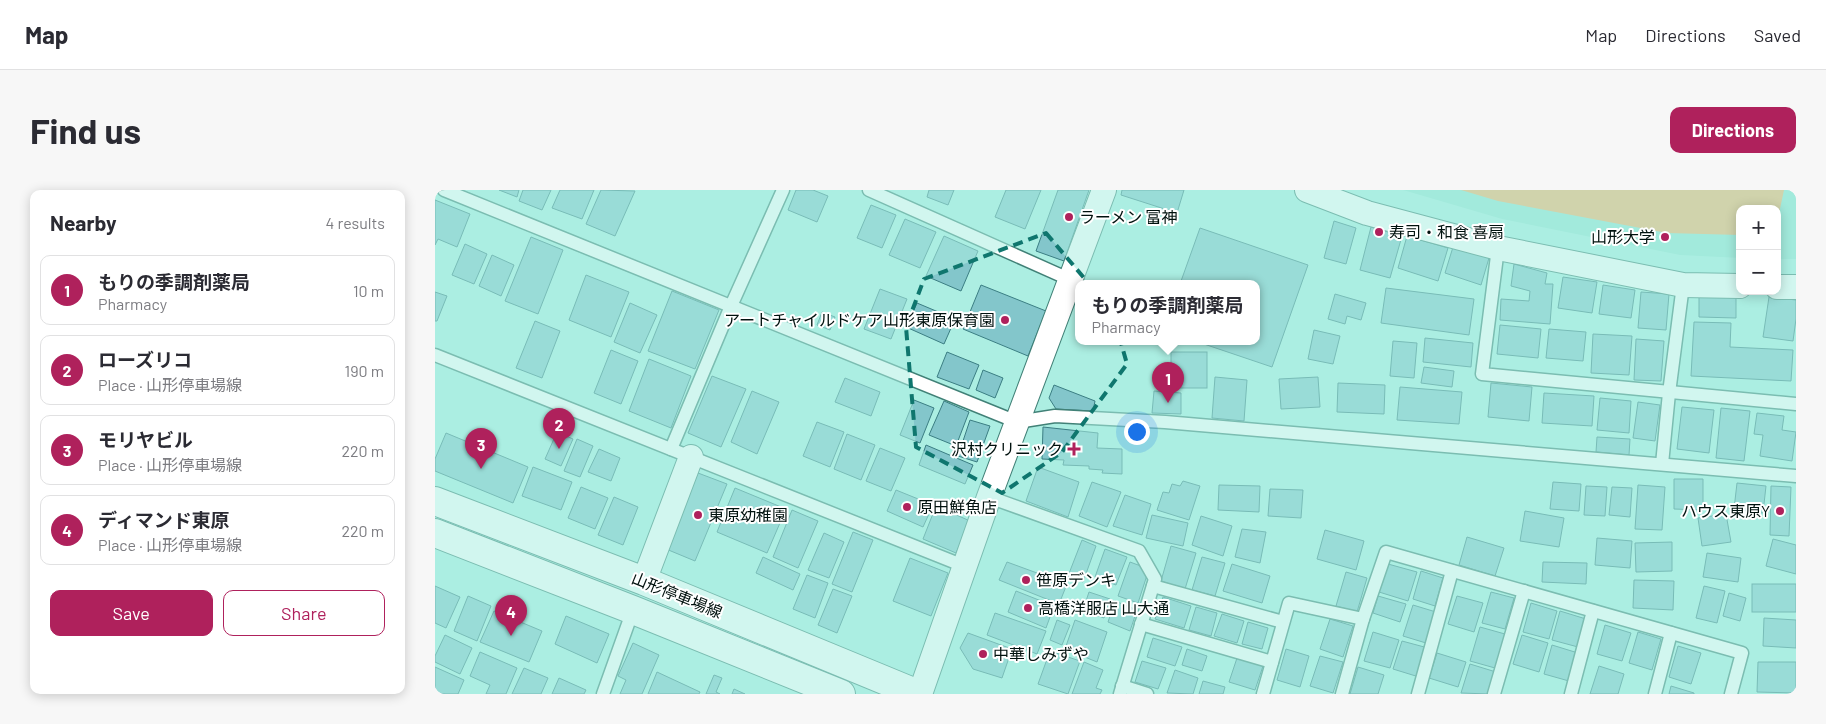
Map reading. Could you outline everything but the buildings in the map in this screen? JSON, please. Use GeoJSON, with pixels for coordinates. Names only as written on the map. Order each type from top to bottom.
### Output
{"type":"FeatureCollection","features":[{"type":"Feature","properties":{"kind":"main road","name":"山形停車場線"},"geometry":{"type":"LineString","coordinates":[[435,500],[644,581],[919,694]]}},
{"type":"Feature","properties":{"kind":"main road","name":"山形停車場線"},"geometry":{"type":"LineString","coordinates":[[435,533],[841,694]]}},
{"type":"Feature","properties":{"kind":"street"},"geometry":{"type":"LineString","coordinates":[[919,694],[989,497],[1104,190]]}},
{"type":"Feature","properties":{"kind":"street"},"geometry":{"type":"LineString","coordinates":[[1307,190],[1367,213],[1498,248],[1683,284],[1736,286]]}},
{"type":"Feature","properties":{"kind":"street"},"geometry":{"type":"LineString","coordinates":[[1781,286],[1796,287]]}},
{"type":"Feature","properties":{"kind":"street"},"geometry":{"type":"LineString","coordinates":[[644,581],[681,453]]}},
{"type":"Feature","properties":{"kind":"lane"},"geometry":{"type":"LineString","coordinates":[[444,190],[1017,422],[1055,416],[1165,422],[1796,476]]}},
{"type":"Feature","properties":{"kind":"lane"},"geometry":{"type":"LineString","coordinates":[[681,453],[731,306],[783,190]]}},
{"type":"Feature","properties":{"kind":"lane"},"geometry":{"type":"LineString","coordinates":[[869,190],[1071,280]]}},
{"type":"Feature","properties":{"kind":"lane"},"geometry":{"type":"LineString","coordinates":[[1498,248],[1482,374],[1796,404]]}},
{"type":"Feature","properties":{"kind":"lane"},"geometry":{"type":"LineString","coordinates":[[1662,464],[1683,284]]}},
{"type":"Feature","properties":{"kind":"lane"},"geometry":{"type":"LineString","coordinates":[[435,355],[964,566]]}},
{"type":"Feature","properties":{"kind":"lane"},"geometry":{"type":"LineString","coordinates":[[989,497],[1139,551],[1155,579],[1121,690],[1147,694]]}},
{"type":"Feature","properties":{"kind":"lane"},"geometry":{"type":"LineString","coordinates":[[1342,694],[1363,619],[1386,552],[1742,653],[1731,694]]}},
{"type":"Feature","properties":{"kind":"lane"},"geometry":{"type":"LineString","coordinates":[[1418,694],[1452,571]]}},
{"type":"Feature","properties":{"kind":"lane"},"geometry":{"type":"LineString","coordinates":[[1153,586],[1283,622]]}},
{"type":"Feature","properties":{"kind":"lane"},"geometry":{"type":"LineString","coordinates":[[1494,694],[1524,591]]}},
{"type":"Feature","properties":{"kind":"lane"},"geometry":{"type":"LineString","coordinates":[[1263,694],[1289,604],[1363,619]]}},
{"type":"Feature","properties":{"kind":"lane"},"geometry":{"type":"LineString","coordinates":[[603,694],[633,610]]}},
{"type":"Feature","properties":{"kind":"lane"},"geometry":{"type":"LineString","coordinates":[[1571,694],[1593,611]]}},
{"type":"Feature","properties":{"kind":"lane"},"geometry":{"type":"LineString","coordinates":[[1141,624],[1272,662]]}},
{"type":"Feature","properties":{"kind":"lane"},"geometry":{"type":"LineString","coordinates":[[1655,694],[1671,633]]}},
{"type":"Feature","properties":{"kind":"highlighted area"},"geometry":{"type":"Polygon","coordinates":[[[1046,233],[1112,311],[1127,364],[1062,452],[1002,493],[916,447],[906,327],[924,279],[1046,233]]]}},
{"type":"Feature","properties":{"kind":"shaded area","name":"山形大学"},"geometry":{"type":"Polygon","coordinates":[[[1403,190],[1796,190],[1796,259],[1781,259],[1781,205],[1736,205],[1736,258],[1680,255],[1502,219],[1403,190]]]}},
{"type":"Feature","properties":{"kind":"shaded area"},"geometry":{"type":"Polygon","coordinates":[[[1461,190],[1784,190],[1781,205],[1736,205],[1736,235],[1667,233],[1498,201],[1461,190]]]}},
{"type":"Feature","properties":{"kind":"place","name":"ラーメン 富神"},"geometry":{"type":"Point","coordinates":[1069,217]}},
{"type":"Feature","properties":{"kind":"place","name":"寿司・和食 喜扇"},"geometry":{"type":"Point","coordinates":[1379,232]}},
{"type":"Feature","properties":{"kind":"place","name":"山形大学"},"geometry":{"type":"Point","coordinates":[1665,237]}},
{"type":"Feature","properties":{"kind":"place","name":"アートチャイルドケア山形東原保育園"},"geometry":{"type":"Point","coordinates":[1005,320]}},
{"type":"Feature","properties":{"kind":"place","name":"もりの季調剤薬局"},"geometry":{"type":"Point","coordinates":[1168,403]}},
{"type":"Feature","properties":{"kind":"place","name":"ローズリコ"},"geometry":{"type":"Point","coordinates":[559,449]}},
{"type":"Feature","properties":{"kind":"place","name":"沢村クリニック"},"geometry":{"type":"Point","coordinates":[1074,449]}},
{"type":"Feature","properties":{"kind":"place","name":"モリヤビル"},"geometry":{"type":"Point","coordinates":[481,469]}},
{"type":"Feature","properties":{"kind":"place","name":"原田鮮魚店"},"geometry":{"type":"Point","coordinates":[907,507]}},
{"type":"Feature","properties":{"kind":"place","name":"ハウス東原Y"},"geometry":{"type":"Point","coordinates":[1780,511]}},
{"type":"Feature","properties":{"kind":"place","name":"東原幼稚園"},"geometry":{"type":"Point","coordinates":[698,515]}},
{"type":"Feature","properties":{"kind":"place","name":"笹原デンキ"},"geometry":{"type":"Point","coordinates":[1026,580]}},
{"type":"Feature","properties":{"kind":"place","name":"高橋洋服店 山大通"},"geometry":{"type":"Point","coordinates":[1028,608]}},
{"type":"Feature","properties":{"kind":"place","name":"ディマンド東原"},"geometry":{"type":"Point","coordinates":[511,636]}},
{"type":"Feature","properties":{"kind":"place","name":"中華しみずや"},"geometry":{"type":"Point","coordinates":[983,654]}}]}
